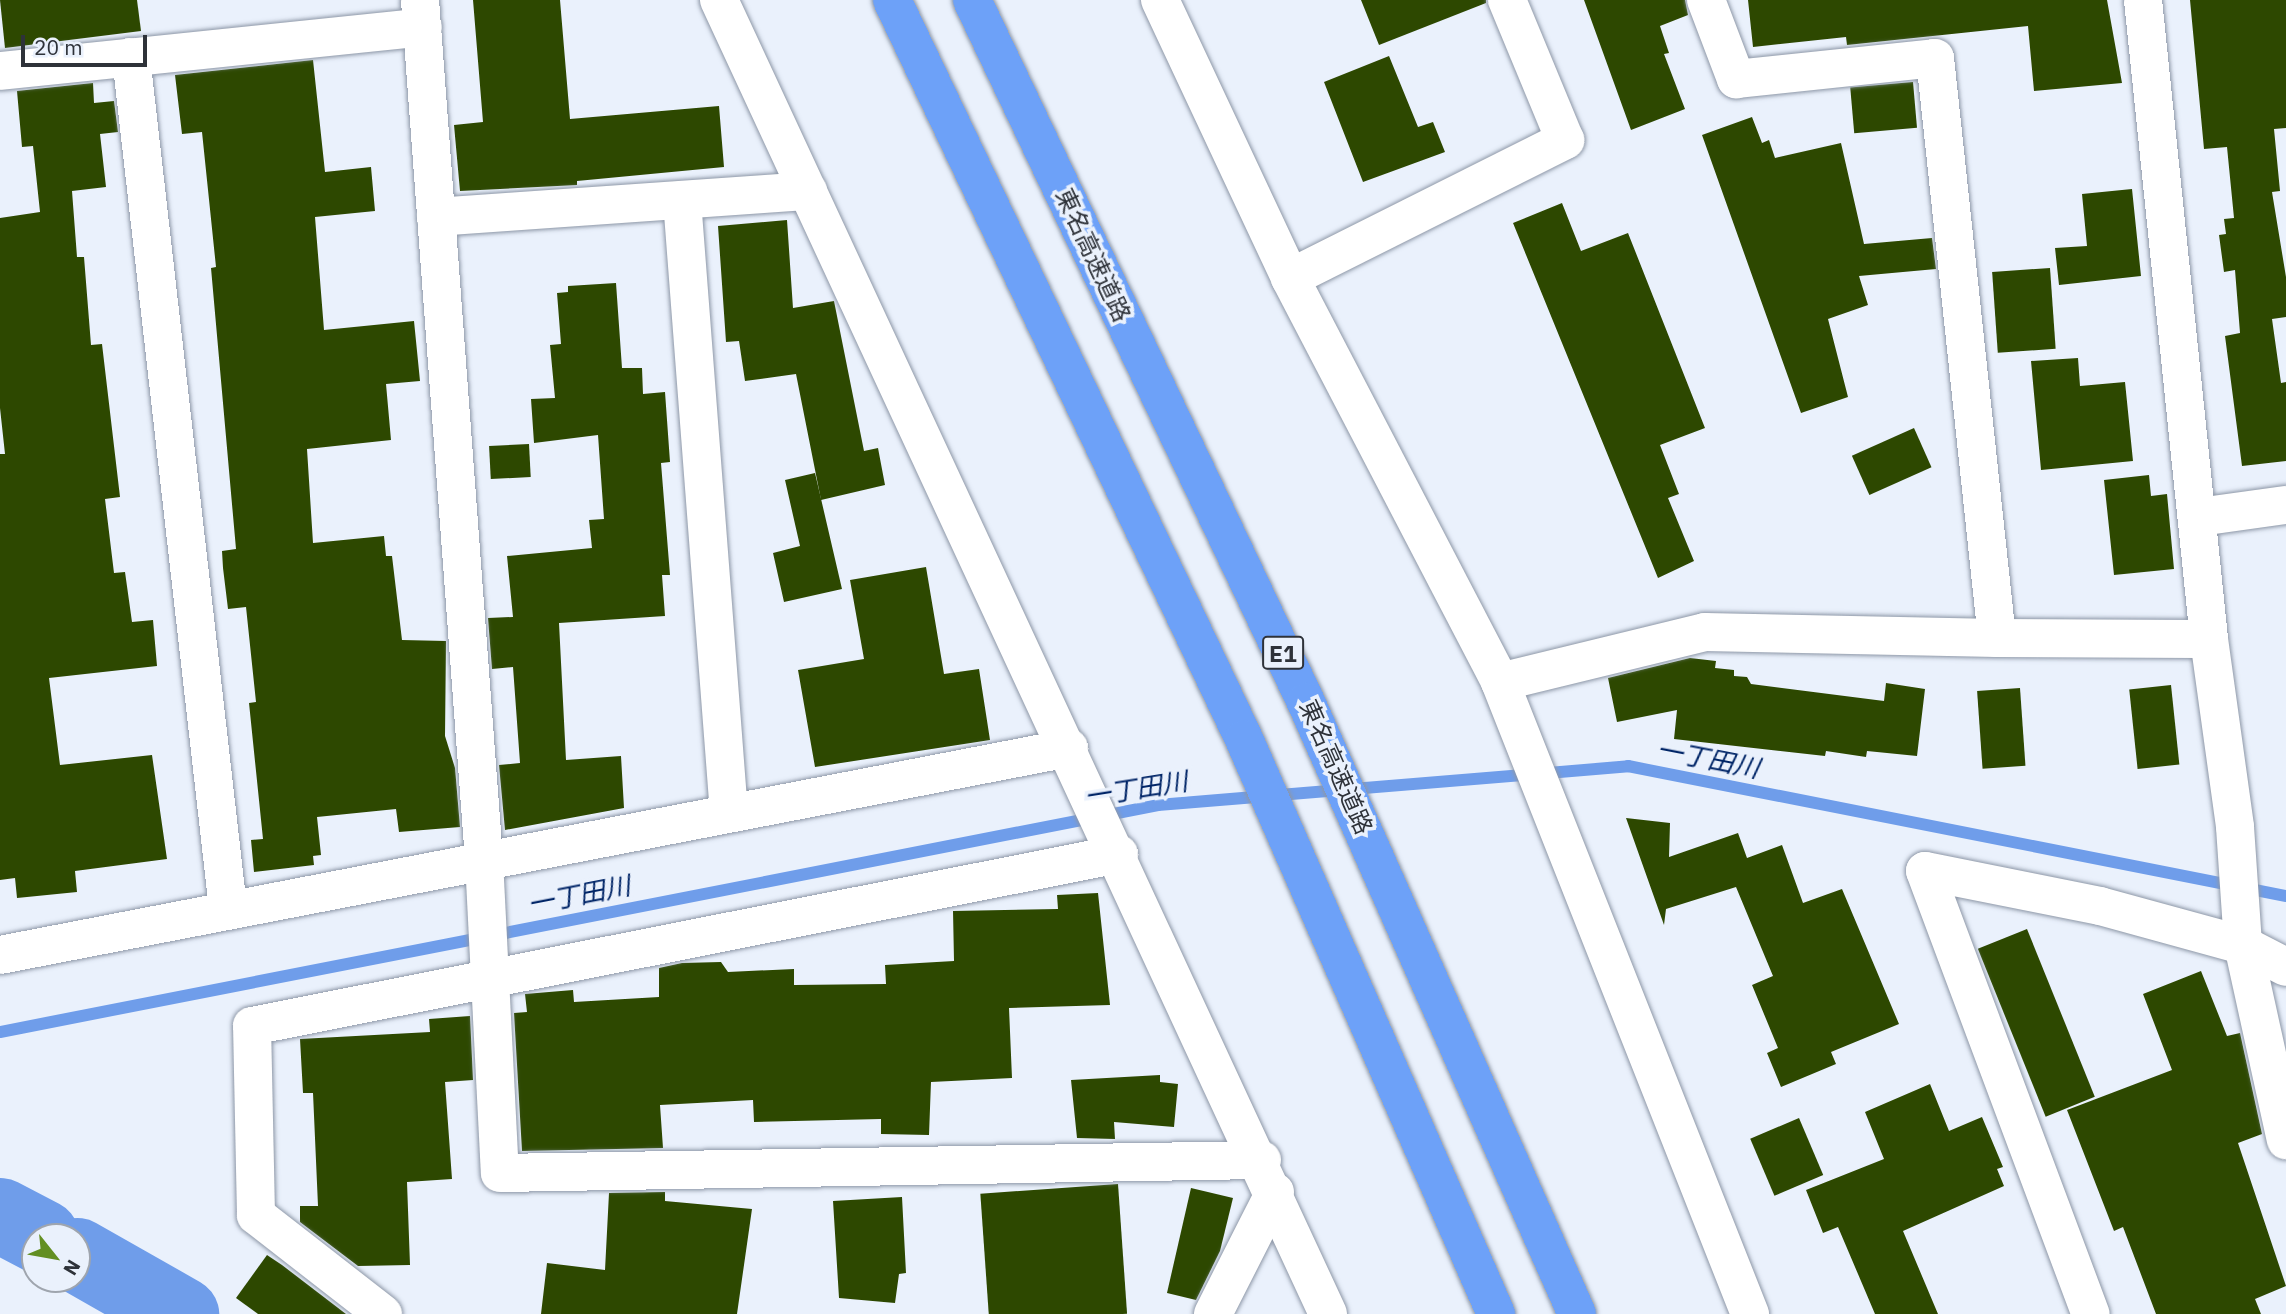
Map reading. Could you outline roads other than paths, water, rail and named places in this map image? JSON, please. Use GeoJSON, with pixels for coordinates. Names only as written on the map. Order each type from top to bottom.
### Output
{"type":"FeatureCollection","features":[{"type":"Feature","properties":{"kind":"highway"},"geometry":{"type":"LineString","coordinates":[[892,0],[1244,739],[1496,1314]]}},
{"type":"Feature","properties":{"kind":"highway","name":"東名高速道路"},"geometry":{"type":"LineString","coordinates":[[972,0],[1306,702],[1577,1314]]}},
{"type":"Feature","properties":{"kind":"street"},"geometry":{"type":"LineString","coordinates":[[719,0],[1119,854],[1268,1176],[1328,1314]]}},
{"type":"Feature","properties":{"kind":"street"},"geometry":{"type":"LineString","coordinates":[[1160,0],[1290,278],[1500,682],[1750,1314]]}},
{"type":"Feature","properties":{"kind":"street"},"geometry":{"type":"LineString","coordinates":[[1290,278],[1565,140],[1507,0]]}},
{"type":"Feature","properties":{"kind":"street"},"geometry":{"type":"LineString","coordinates":[[1706,0],[1736,79],[1935,58],[1997,638]]}},
{"type":"Feature","properties":{"kind":"street"},"geometry":{"type":"LineString","coordinates":[[2143,0],[2199,517],[2209,639],[2235,827],[2243,945],[2286,1140]]}},
{"type":"Feature","properties":{"kind":"street"},"geometry":{"type":"LineString","coordinates":[[0,71],[131,57],[421,14],[493,981],[500,1173],[1268,1176]]}},
{"type":"Feature","properties":{"kind":"street"},"geometry":{"type":"LineString","coordinates":[[131,57],[228,909]]}},
{"type":"Feature","properties":{"kind":"street"},"geometry":{"type":"LineString","coordinates":[[436,217],[808,191]]}},
{"type":"Feature","properties":{"kind":"street"},"geometry":{"type":"LineString","coordinates":[[682,200],[729,813]]}},
{"type":"Feature","properties":{"kind":"street"},"geometry":{"type":"LineString","coordinates":[[2199,517],[2286,505]]}},
{"type":"Feature","properties":{"kind":"street"},"geometry":{"type":"LineString","coordinates":[[1500,682],[1705,632],[2209,639]]}},
{"type":"Feature","properties":{"kind":"street"},"geometry":{"type":"LineString","coordinates":[[0,955],[1069,748]]}},
{"type":"Feature","properties":{"kind":"street"},"geometry":{"type":"LineString","coordinates":[[383,1314],[256,1215],[252,1026],[493,981],[1119,854]]}},
{"type":"Feature","properties":{"kind":"street"},"geometry":{"type":"LineString","coordinates":[[2091,1314],[1925,871],[2100,906],[2243,945],[2286,967]]}},
{"type":"Feature","properties":{"kind":"street"},"geometry":{"type":"LineString","coordinates":[[1213,1314],[1268,1176]]}},
{"type":"Feature","properties":{"kind":"waterway","name":"一丁田川"},"geometry":{"type":"LineString","coordinates":[[0,1032],[1158,805],[1628,766],[2286,896]]}},
{"type":"Feature","properties":{"kind":"waterway"},"geometry":{"type":"LineString","coordinates":[[0,1215],[21,1226]]}},
{"type":"Feature","properties":{"kind":"waterway"},"geometry":{"type":"LineString","coordinates":[[91,1263],[181,1314]]}}]}
